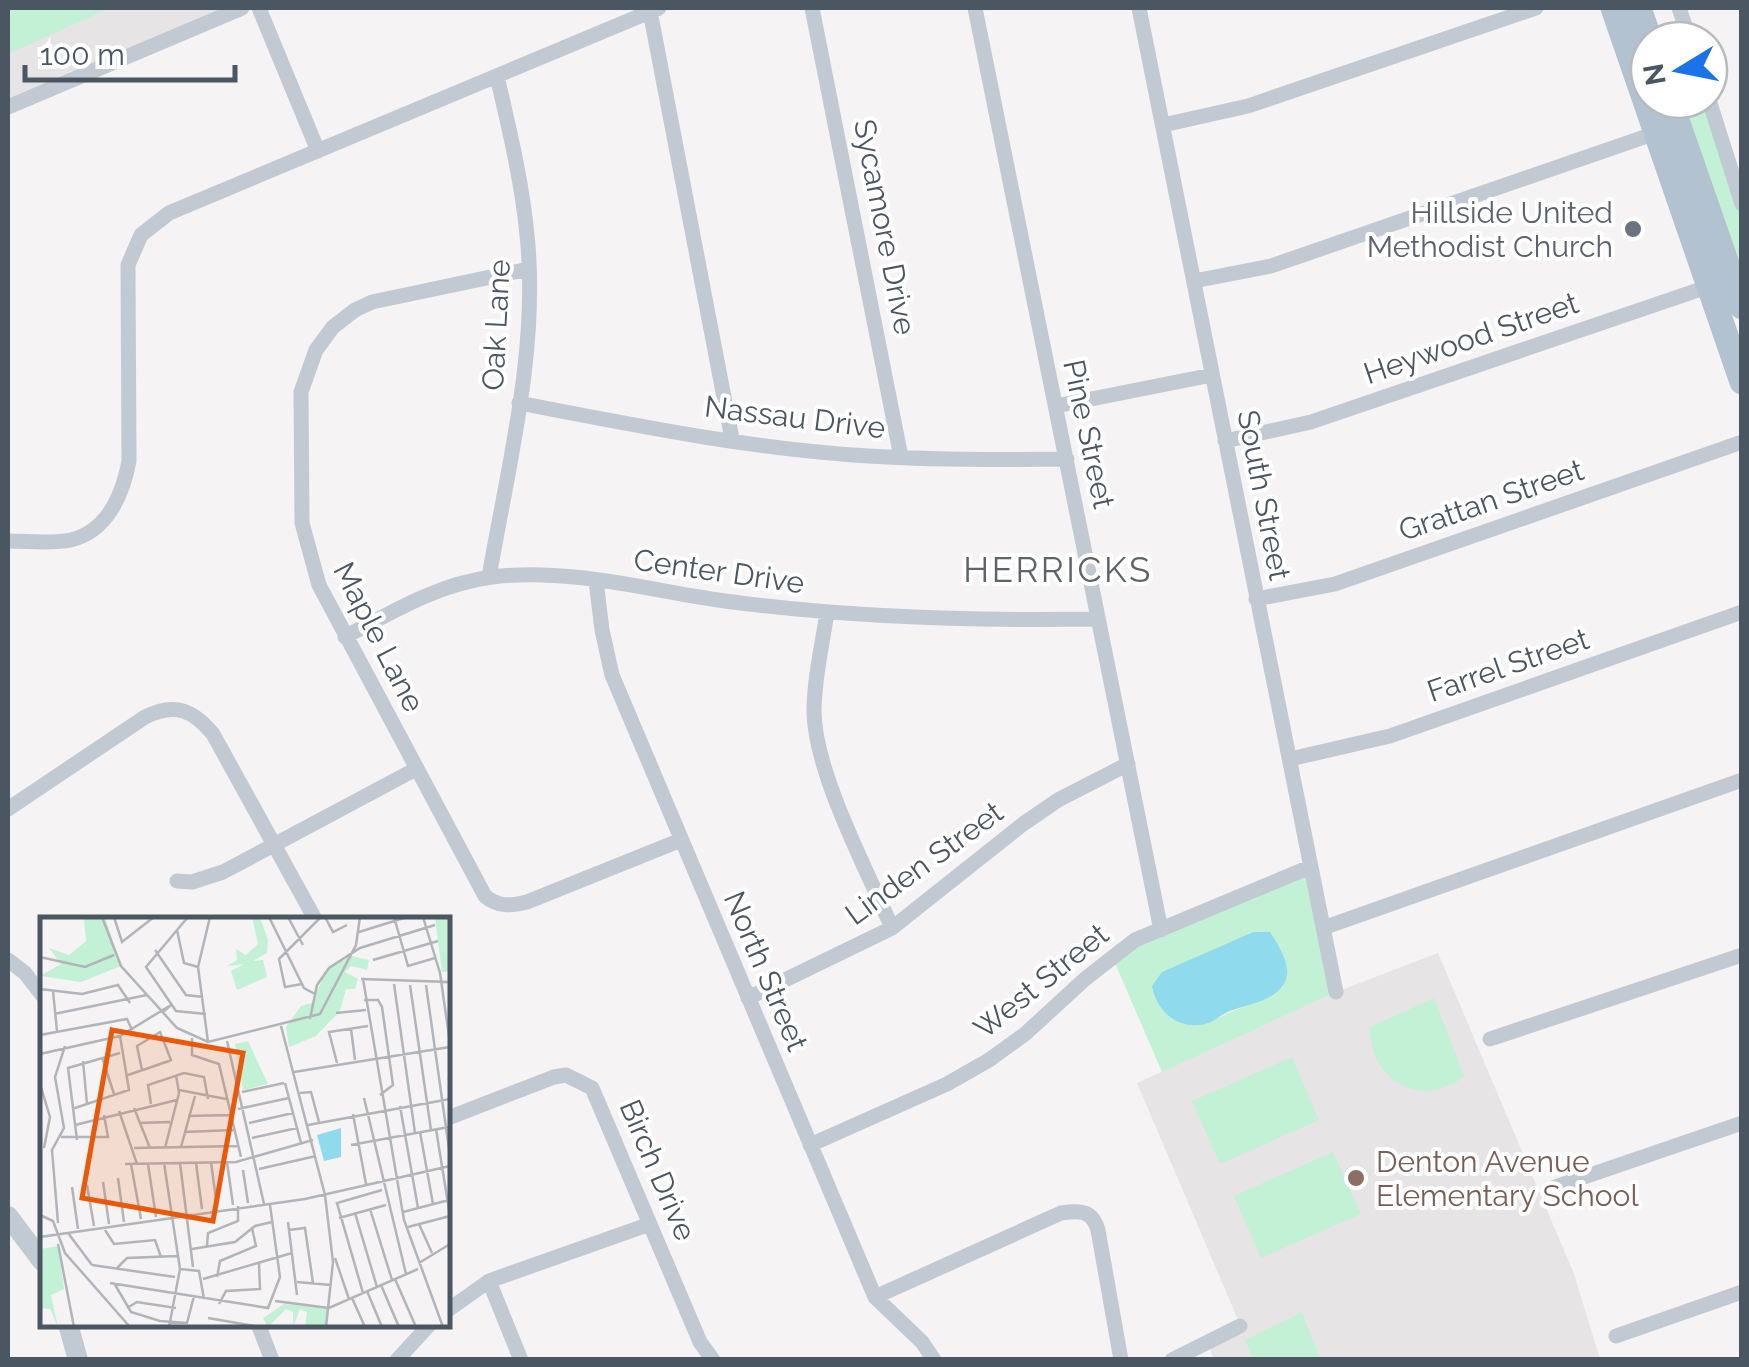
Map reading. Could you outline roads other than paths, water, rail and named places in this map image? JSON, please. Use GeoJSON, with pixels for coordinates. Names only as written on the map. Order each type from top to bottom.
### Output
{"type":"FeatureCollection","features":[{"type":"Feature","properties":{"kind":"main road"},"geometry":{"type":"LineString","coordinates":[[1613,8],[1656,133],[1742,307]]}},
{"type":"Feature","properties":{"kind":"main road"},"geometry":{"type":"LineString","coordinates":[[1676,120],[1727,280],[1742,382]]}},
{"type":"Feature","properties":{"kind":"street"},"geometry":{"type":"LineString","coordinates":[[8,107],[242,8]]}},
{"type":"Feature","properties":{"kind":"street"},"geometry":{"type":"LineString","coordinates":[[259,8],[318,151]]}},
{"type":"Feature","properties":{"kind":"street","name":"Sycamore Drive"},"geometry":{"type":"LineString","coordinates":[[812,8],[901,457]]}},
{"type":"Feature","properties":{"kind":"street","name":"Pine Street"},"geometry":{"type":"LineString","coordinates":[[976,8],[1161,930]]}},
{"type":"Feature","properties":{"kind":"street","name":"South Street"},"geometry":{"type":"LineString","coordinates":[[1139,8],[1336,992]]}},
{"type":"Feature","properties":{"kind":"street"},"geometry":{"type":"LineString","coordinates":[[1162,125],[1248,106],[1536,8]]}},
{"type":"Feature","properties":{"kind":"street"},"geometry":{"type":"LineString","coordinates":[[8,541],[78,538],[99,524],[125,486],[129,460],[128,265],[133,250],[152,224],[169,213],[654,9],[732,439]]}},
{"type":"Feature","properties":{"kind":"street","name":"Oak Lane"},"geometry":{"type":"LineString","coordinates":[[489,577],[519,402],[529,269],[522,198],[496,76]]}},
{"type":"Feature","properties":{"kind":"street"},"geometry":{"type":"LineString","coordinates":[[1715,120],[1742,204]]}},
{"type":"Feature","properties":{"kind":"street"},"geometry":{"type":"LineString","coordinates":[[1194,281],[1271,266],[1656,133]]}},
{"type":"Feature","properties":{"kind":"street","name":"Maple Lane"},"geometry":{"type":"LineString","coordinates":[[529,269],[372,302],[333,327],[310,361],[301,392],[302,523],[318,585],[486,896],[501,905],[527,902],[681,840]]}},
{"type":"Feature","properties":{"kind":"street","name":"Heywood Street"},"geometry":{"type":"LineString","coordinates":[[1225,441],[1311,422],[1727,280]]}},
{"type":"Feature","properties":{"kind":"street"},"geometry":{"type":"LineString","coordinates":[[1056,406],[1212,375]]}},
{"type":"Feature","properties":{"kind":"street","name":"Nassau Drive"},"geometry":{"type":"LineString","coordinates":[[519,402],[732,439],[901,457],[1067,459]]}},
{"type":"Feature","properties":{"kind":"street","name":"Grattan Street"},"geometry":{"type":"LineString","coordinates":[[1256,599],[1334,584],[1742,442]]}},
{"type":"Feature","properties":{"kind":"street","name":"Center Drive"},"geometry":{"type":"LineString","coordinates":[[344,636],[435,591],[489,577],[545,575],[827,613],[975,621],[1098,619]]}},
{"type":"Feature","properties":{"kind":"street","name":"North Street"},"geometry":{"type":"LineString","coordinates":[[596,581],[612,675],[875,1296],[922,1342],[934,1360]]}},
{"type":"Feature","properties":{"kind":"street","name":"Farrel Street"},"geometry":{"type":"LineString","coordinates":[[1290,759],[1390,736],[1742,612]]}},
{"type":"Feature","properties":{"kind":"street"},"geometry":{"type":"LineString","coordinates":[[827,613],[815,688],[818,742],[833,789],[892,928]]}},
{"type":"Feature","properties":{"kind":"street"},"geometry":{"type":"LineString","coordinates":[[8,809],[146,717],[170,708],[199,717],[214,734],[313,917]]}},
{"type":"Feature","properties":{"kind":"street","name":"Linden Street"},"geometry":{"type":"LineString","coordinates":[[748,998],[892,928],[1023,824],[1058,800],[1128,764]]}},
{"type":"Feature","properties":{"kind":"street"},"geometry":{"type":"LineString","coordinates":[[177,880],[192,882],[223,872],[416,769]]}},
{"type":"Feature","properties":{"kind":"street"},"geometry":{"type":"LineString","coordinates":[[1323,928],[1742,780]]}},
{"type":"Feature","properties":{"kind":"street","name":"West Street"},"geometry":{"type":"LineString","coordinates":[[810,1145],[990,1060],[1135,940],[1310,867]]}},
{"type":"Feature","properties":{"kind":"street"},"geometry":{"type":"LineString","coordinates":[[1490,1039],[1742,955]]}},
{"type":"Feature","properties":{"kind":"street"},"geometry":{"type":"LineString","coordinates":[[8,960],[40,992]]}},
{"type":"Feature","properties":{"kind":"street","name":"Birch Drive"},"geometry":{"type":"LineString","coordinates":[[450,1117],[554,1077],[566,1075],[580,1080],[598,1097],[700,1342],[713,1360]]}},
{"type":"Feature","properties":{"kind":"street"},"geometry":{"type":"LineString","coordinates":[[1552,1188],[1742,1123]]}},
{"type":"Feature","properties":{"kind":"street"},"geometry":{"type":"LineString","coordinates":[[875,1296],[1062,1213],[1084,1211],[1091,1215],[1098,1230],[1121,1360]]}},
{"type":"Feature","properties":{"kind":"street"},"geometry":{"type":"LineString","coordinates":[[8,1216],[40,1258]]}},
{"type":"Feature","properties":{"kind":"street"},"geometry":{"type":"LineString","coordinates":[[450,1309],[489,1281],[650,1224]]}},
{"type":"Feature","properties":{"kind":"street"},"geometry":{"type":"LineString","coordinates":[[489,1281],[521,1360]]}},
{"type":"Feature","properties":{"kind":"street"},"geometry":{"type":"LineString","coordinates":[[1616,1336],[1742,1292]]}},
{"type":"Feature","properties":{"kind":"street"},"geometry":{"type":"LineString","coordinates":[[1172,1360],[1240,1326]]}},
{"type":"Feature","properties":{"kind":"street"},"geometry":{"type":"LineString","coordinates":[[69,1327],[78,1360]]}},
{"type":"Feature","properties":{"kind":"street"},"geometry":{"type":"LineString","coordinates":[[259,1327],[272,1360]]}},
{"type":"Feature","properties":{"kind":"street"},"geometry":{"type":"LineString","coordinates":[[397,1360],[427,1327]]}},
{"type":"Feature","properties":{"kind":"water"},"geometry":{"type":"Polygon","coordinates":[[[1253,932],[1270,932],[1282,952],[1287,975],[1279,990],[1209,1023],[1189,1025],[1165,1012],[1152,986],[1162,972],[1253,932]]]}},
{"type":"Feature","properties":{"kind":"place","name":"Hillside United Methodist Church"},"geometry":{"type":"Point","coordinates":[1633,229]}},
{"type":"Feature","properties":{"kind":"place","name":"Denton Avenue Elementary School"},"geometry":{"type":"Point","coordinates":[1356,1178]}},
{"type":"Feature","properties":{"kind":"district","name":"HERRICKS"},"geometry":{"type":"Point","coordinates":[1058,569]}}]}
